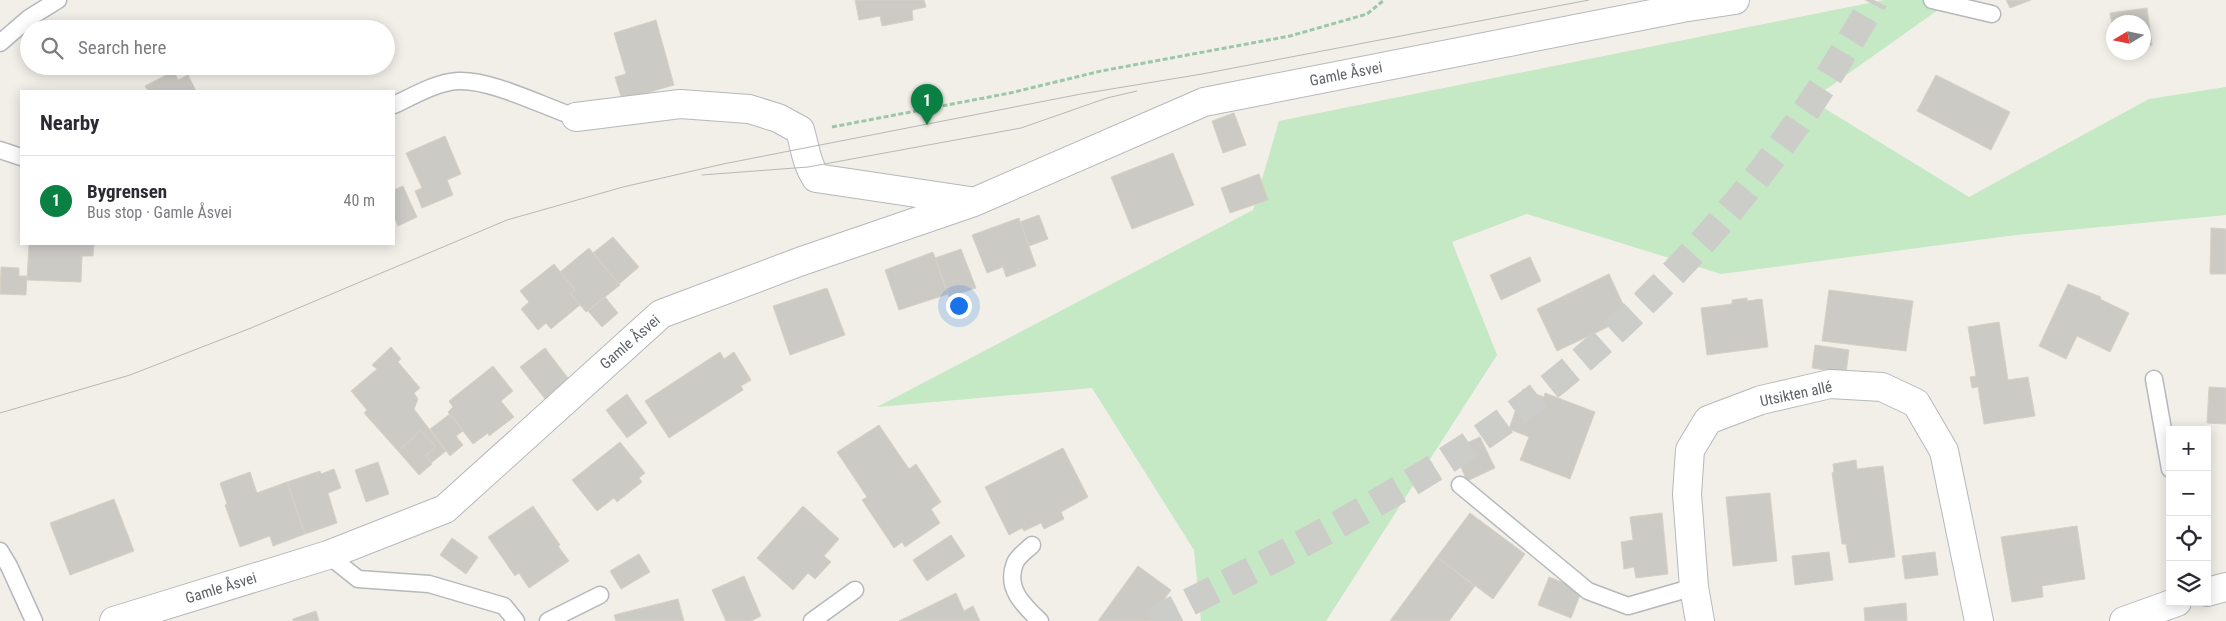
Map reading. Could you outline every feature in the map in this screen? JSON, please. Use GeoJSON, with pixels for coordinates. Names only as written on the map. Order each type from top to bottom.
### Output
{"type":"FeatureCollection","features":[{"type":"Feature","properties":{"kind":"street","name":"Gamle Åsvei"},"geometry":{"type":"LineString","coordinates":[[114,621],[328,555],[445,509],[660,314],[799,262],[974,202],[1204,102],[1662,12],[1735,0]]}},
{"type":"Feature","properties":{"kind":"street"},"geometry":{"type":"LineString","coordinates":[[576,117],[680,104],[749,109],[778,118],[800,130],[806,148],[808,167],[816,178],[974,202]]}},
{"type":"Feature","properties":{"kind":"street","name":"Utsikten allé"},"geometry":{"type":"LineString","coordinates":[[1700,621],[1694,587],[1687,494],[1690,450],[1708,420],[1760,400],[1830,384],[1882,387],[1916,403],[1944,451],[1979,621]]}},
{"type":"Feature","properties":{"kind":"street"},"geometry":{"type":"LineString","coordinates":[[2211,591],[2226,587]]}},
{"type":"Feature","properties":{"kind":"street"},"geometry":{"type":"LineString","coordinates":[[2124,621],[2166,606]]}},
{"type":"Feature","properties":{"kind":"lane"},"geometry":{"type":"LineString","coordinates":[[27,20],[58,0]]}},
{"type":"Feature","properties":{"kind":"lane"},"geometry":{"type":"LineString","coordinates":[[1932,0],[1992,14]]}},
{"type":"Feature","properties":{"kind":"lane"},"geometry":{"type":"LineString","coordinates":[[0,42],[20,25]]}},
{"type":"Feature","properties":{"kind":"lane"},"geometry":{"type":"LineString","coordinates":[[395,105],[436,86],[458,81],[498,88],[576,117]]}},
{"type":"Feature","properties":{"kind":"lane"},"geometry":{"type":"LineString","coordinates":[[0,150],[20,157]]}},
{"type":"Feature","properties":{"kind":"lane"},"geometry":{"type":"LineString","coordinates":[[2154,379],[2166,446]]}},
{"type":"Feature","properties":{"kind":"lane"},"geometry":{"type":"LineString","coordinates":[[1460,485],[1588,590],[1628,606],[1694,587]]}},
{"type":"Feature","properties":{"kind":"lane"},"geometry":{"type":"LineString","coordinates":[[1032,545],[1015,562],[1012,584],[1021,603],[1040,621]]}},
{"type":"Feature","properties":{"kind":"lane"},"geometry":{"type":"LineString","coordinates":[[0,551],[9,566],[34,621]]}},
{"type":"Feature","properties":{"kind":"lane"},"geometry":{"type":"LineString","coordinates":[[328,555],[358,579],[429,584],[504,606],[516,621]]}},
{"type":"Feature","properties":{"kind":"lane"},"geometry":{"type":"LineString","coordinates":[[812,621],[855,590]]}},
{"type":"Feature","properties":{"kind":"lane"},"geometry":{"type":"LineString","coordinates":[[548,621],[600,595]]}},
{"type":"Feature","properties":{"kind":"path"},"geometry":{"type":"LineString","coordinates":[[827,128],[1010,93],[1102,71],[1290,36],[1367,14],[1384,0]]}},
{"type":"Feature","properties":{"kind":"green space"},"geometry":{"type":"Polygon","coordinates":[[[1884,0],[1952,0],[1811,100],[1969,197],[2149,99],[2226,87],[2226,215],[2016,235],[1721,274],[1527,214],[1452,242],[1497,355],[1326,621],[1201,621],[1194,550],[1092,388],[877,407],[1253,210],[1279,121],[1884,0]]]}},
{"type":"Feature","properties":{"kind":"building"},"geometry":{"type":"Polygon","coordinates":[[[855,0],[924,0],[926,7],[912,10],[913,20],[882,26],[880,16],[859,20],[855,0]]]}},
{"type":"Feature","properties":{"kind":"building"},"geometry":{"type":"Polygon","coordinates":[[[2006,0],[2031,0],[2010,8],[2006,0]]]}},
{"type":"Feature","properties":{"kind":"building"},"geometry":{"type":"Polygon","coordinates":[[[2147,8],[2148,15],[2110,15],[2110,13],[2147,8]]]}},
{"type":"Feature","properties":{"kind":"building"},"geometry":{"type":"Polygon","coordinates":[[[656,20],[674,85],[622,100],[615,77],[626,74],[614,33],[656,20]]]}},
{"type":"Feature","properties":{"kind":"building"},"geometry":{"type":"Polygon","coordinates":[[[166,75],[176,75],[178,80],[188,75],[196,90],[147,90],[145,86],[166,75]]]}},
{"type":"Feature","properties":{"kind":"building"},"geometry":{"type":"Polygon","coordinates":[[[1936,75],[2010,112],[1991,150],[1917,111],[1936,75]]]}},
{"type":"Feature","properties":{"kind":"building"},"geometry":{"type":"Polygon","coordinates":[[[1234,113],[1246,145],[1223,153],[1212,121],[1234,113]]]}},
{"type":"Feature","properties":{"kind":"building"},"geometry":{"type":"Polygon","coordinates":[[[445,136],[461,174],[447,180],[453,195],[422,208],[415,191],[422,188],[406,153],[445,136]]]}},
{"type":"Feature","properties":{"kind":"building"},"geometry":{"type":"Polygon","coordinates":[[[1173,153],[1194,205],[1132,229],[1111,177],[1173,153]]]}},
{"type":"Feature","properties":{"kind":"building"},"geometry":{"type":"Polygon","coordinates":[[[1259,174],[1268,200],[1230,213],[1221,188],[1259,174]]]}},
{"type":"Feature","properties":{"kind":"building"},"geometry":{"type":"Polygon","coordinates":[[[403,186],[417,217],[398,226],[395,218],[395,190],[403,186]]]}},
{"type":"Feature","properties":{"kind":"building"},"geometry":{"type":"Polygon","coordinates":[[[1039,215],[1048,239],[1029,246],[1020,222],[1039,215]]]}},
{"type":"Feature","properties":{"kind":"building"},"geometry":{"type":"Polygon","coordinates":[[[1019,218],[1036,266],[1006,277],[1003,267],[987,273],[972,235],[1019,218]]]}},
{"type":"Feature","properties":{"kind":"building"},"geometry":{"type":"Polygon","coordinates":[[[2211,228],[2226,229],[2226,274],[2210,274],[2211,228]]]}},
{"type":"Feature","properties":{"kind":"building"},"geometry":{"type":"Polygon","coordinates":[[[613,237],[639,267],[619,284],[593,253],[613,237]]]}},
{"type":"Feature","properties":{"kind":"building"},"geometry":{"type":"Polygon","coordinates":[[[29,245],[94,245],[93,256],[82,256],[81,282],[27,280],[29,245]]]}},
{"type":"Feature","properties":{"kind":"building"},"geometry":{"type":"Polygon","coordinates":[[[589,248],[620,285],[586,312],[570,293],[575,290],[560,272],[589,248]]]}},
{"type":"Feature","properties":{"kind":"building"},"geometry":{"type":"Polygon","coordinates":[[[961,249],[976,288],[949,297],[935,258],[961,249]]]}},
{"type":"Feature","properties":{"kind":"building"},"geometry":{"type":"Polygon","coordinates":[[[933,252],[948,294],[899,310],[885,270],[933,252]]]}},
{"type":"Feature","properties":{"kind":"building"},"geometry":{"type":"Polygon","coordinates":[[[1530,257],[1541,281],[1501,300],[1490,275],[1530,257]]]}},
{"type":"Feature","properties":{"kind":"building"},"geometry":{"type":"Polygon","coordinates":[[[554,264],[575,290],[570,293],[580,305],[551,329],[546,323],[538,330],[521,309],[529,302],[520,291],[554,264]]]}},
{"type":"Feature","properties":{"kind":"building"},"geometry":{"type":"Polygon","coordinates":[[[1,267],[19,268],[19,276],[27,276],[26,295],[0,294],[1,267]]]}},
{"type":"Feature","properties":{"kind":"building"},"geometry":{"type":"Polygon","coordinates":[[[1609,274],[1629,317],[1557,351],[1537,309],[1609,274]]]}},
{"type":"Feature","properties":{"kind":"building"},"geometry":{"type":"Polygon","coordinates":[[[2068,284],[2101,297],[2100,299],[2129,313],[2110,352],[2077,336],[2066,359],[2039,346],[2068,284]]]}},
{"type":"Feature","properties":{"kind":"building"},"geometry":{"type":"Polygon","coordinates":[[[827,288],[845,335],[790,355],[773,306],[827,288]]]}},
{"type":"Feature","properties":{"kind":"building"},"geometry":{"type":"Polygon","coordinates":[[[1829,290],[1913,301],[1906,351],[1822,341],[1829,290]]]}},
{"type":"Feature","properties":{"kind":"building"},"geometry":{"type":"Polygon","coordinates":[[[605,297],[618,313],[602,327],[588,311],[605,297]]]}},
{"type":"Feature","properties":{"kind":"building"},"geometry":{"type":"Polygon","coordinates":[[[1747,298],[1747,301],[1762,299],[1768,347],[1707,355],[1701,308],[1732,304],[1732,300],[1747,298]]]}},
{"type":"Feature","properties":{"kind":"building"},"geometry":{"type":"Polygon","coordinates":[[[1999,322],[2008,380],[2028,377],[2035,416],[1984,424],[1978,387],[1972,388],[1970,377],[1976,376],[1968,327],[1999,322]]]}},
{"type":"Feature","properties":{"kind":"building"},"geometry":{"type":"Polygon","coordinates":[[[1815,345],[1849,350],[1846,373],[1812,368],[1815,345]]]}},
{"type":"Feature","properties":{"kind":"building"},"geometry":{"type":"Polygon","coordinates":[[[391,347],[401,359],[398,362],[420,388],[414,393],[418,399],[414,409],[446,451],[431,463],[425,456],[436,447],[421,430],[398,451],[364,413],[367,410],[351,391],[377,369],[372,365],[391,347]]]}},
{"type":"Feature","properties":{"kind":"building"},"geometry":{"type":"Polygon","coordinates":[[[545,348],[574,386],[549,404],[520,367],[545,348]]]}},
{"type":"Feature","properties":{"kind":"building"},"geometry":{"type":"Polygon","coordinates":[[[720,352],[724,359],[734,352],[751,380],[741,386],[743,390],[669,438],[645,401],[720,352]]]}},
{"type":"Feature","properties":{"kind":"building"},"geometry":{"type":"Polygon","coordinates":[[[493,366],[513,391],[501,401],[514,417],[489,436],[488,433],[473,444],[448,412],[453,407],[449,401],[493,366]]]}},
{"type":"Feature","properties":{"kind":"building"},"geometry":{"type":"Polygon","coordinates":[[[2209,387],[2226,388],[2226,424],[2207,423],[2209,387]]]}},
{"type":"Feature","properties":{"kind":"building"},"geometry":{"type":"Polygon","coordinates":[[[1523,389],[1544,397],[1545,393],[1595,412],[1570,479],[1520,460],[1529,437],[1509,429],[1523,389]]]}},
{"type":"Feature","properties":{"kind":"building"},"geometry":{"type":"Polygon","coordinates":[[[627,394],[647,423],[627,438],[606,410],[627,394]]]}},
{"type":"Feature","properties":{"kind":"building"},"geometry":{"type":"Polygon","coordinates":[[[450,414],[463,431],[456,436],[463,445],[450,456],[430,429],[450,414]]]}},
{"type":"Feature","properties":{"kind":"building"},"geometry":{"type":"Polygon","coordinates":[[[879,425],[909,469],[916,464],[941,502],[931,509],[940,523],[905,547],[902,542],[894,548],[862,500],[867,497],[837,452],[879,425]]]}},
{"type":"Feature","properties":{"kind":"building"},"geometry":{"type":"Polygon","coordinates":[[[421,430],[436,447],[425,456],[432,464],[419,475],[398,451],[421,430]]]}},
{"type":"Feature","properties":{"kind":"building"},"geometry":{"type":"Polygon","coordinates":[[[1480,437],[1495,468],[1467,481],[1453,449],[1480,437]]]}},
{"type":"Feature","properties":{"kind":"building"},"geometry":{"type":"Polygon","coordinates":[[[620,442],[645,473],[639,478],[642,482],[617,502],[614,498],[597,511],[572,480],[620,442]]]}},
{"type":"Feature","properties":{"kind":"building"},"geometry":{"type":"Polygon","coordinates":[[[1063,448],[1088,497],[1061,512],[1064,519],[1044,529],[1041,523],[1024,531],[1022,528],[1009,535],[985,487],[1063,448]]]}},
{"type":"Feature","properties":{"kind":"building"},"geometry":{"type":"Polygon","coordinates":[[[1856,460],[1857,469],[1883,466],[1895,557],[1849,563],[1846,544],[1842,544],[1832,473],[1834,472],[1833,464],[1856,460]]]}},
{"type":"Feature","properties":{"kind":"building"},"geometry":{"type":"Polygon","coordinates":[[[378,462],[389,494],[366,502],[355,470],[378,462]]]}},
{"type":"Feature","properties":{"kind":"building"},"geometry":{"type":"Polygon","coordinates":[[[334,469],[341,488],[328,493],[337,523],[305,534],[287,482],[320,471],[321,474],[334,469]]]}},
{"type":"Feature","properties":{"kind":"building"},"geometry":{"type":"Polygon","coordinates":[[[250,472],[257,493],[287,482],[305,534],[273,546],[270,536],[240,547],[225,505],[227,504],[220,483],[250,472]]]}},
{"type":"Feature","properties":{"kind":"building"},"geometry":{"type":"Polygon","coordinates":[[[1770,493],[1777,561],[1733,566],[1726,497],[1770,493]]]}},
{"type":"Feature","properties":{"kind":"building"},"geometry":{"type":"Polygon","coordinates":[[[114,499],[134,551],[70,575],[50,523],[114,499]]]}},
{"type":"Feature","properties":{"kind":"building"},"geometry":{"type":"Polygon","coordinates":[[[533,506],[569,561],[529,588],[519,573],[515,576],[488,537],[533,506]]]}},
{"type":"Feature","properties":{"kind":"building"},"geometry":{"type":"Polygon","coordinates":[[[803,506],[839,539],[824,556],[831,562],[815,579],[808,573],[793,590],[757,558],[803,506]]]}},
{"type":"Feature","properties":{"kind":"building"},"geometry":{"type":"Polygon","coordinates":[[[1470,513],[1525,554],[1493,599],[1437,557],[1470,513]]]}},
{"type":"Feature","properties":{"kind":"building"},"geometry":{"type":"Polygon","coordinates":[[[1662,513],[1668,574],[1636,578],[1634,567],[1624,569],[1621,542],[1633,540],[1630,517],[1662,513]]]}},
{"type":"Feature","properties":{"kind":"building"},"geometry":{"type":"Polygon","coordinates":[[[2077,526],[2085,579],[2042,586],[2043,597],[2012,602],[2001,537],[2077,526]]]}},
{"type":"Feature","properties":{"kind":"building"},"geometry":{"type":"Polygon","coordinates":[[[951,535],[965,556],[927,581],[913,560],[951,535]]]}},
{"type":"Feature","properties":{"kind":"building"},"geometry":{"type":"Polygon","coordinates":[[[452,538],[478,557],[466,574],[440,555],[452,538]]]}},
{"type":"Feature","properties":{"kind":"building"},"geometry":{"type":"Polygon","coordinates":[[[1829,552],[1833,580],[1795,585],[1792,556],[1829,552]]]}},
{"type":"Feature","properties":{"kind":"building"},"geometry":{"type":"Polygon","coordinates":[[[1935,552],[1938,575],[1905,579],[1902,556],[1935,552]]]}},
{"type":"Feature","properties":{"kind":"building"},"geometry":{"type":"Polygon","coordinates":[[[639,554],[650,572],[621,589],[610,571],[639,554]]]}},
{"type":"Feature","properties":{"kind":"building"},"geometry":{"type":"Polygon","coordinates":[[[1437,557],[1475,586],[1449,621],[1390,621],[1437,557]]]}},
{"type":"Feature","properties":{"kind":"building"},"geometry":{"type":"Polygon","coordinates":[[[1138,566],[1171,590],[1154,613],[1164,621],[1098,621],[1138,566]]]}},
{"type":"Feature","properties":{"kind":"building"},"geometry":{"type":"Polygon","coordinates":[[[744,576],[761,616],[751,621],[726,621],[712,590],[744,576]]]}},
{"type":"Feature","properties":{"kind":"building"},"geometry":{"type":"Polygon","coordinates":[[[1549,577],[1582,590],[1571,618],[1538,605],[1549,577]]]}},
{"type":"Feature","properties":{"kind":"building"},"geometry":{"type":"Polygon","coordinates":[[[956,593],[964,611],[973,606],[980,621],[899,621],[956,593]]]}},
{"type":"Feature","properties":{"kind":"building"},"geometry":{"type":"Polygon","coordinates":[[[678,599],[684,621],[616,621],[614,615],[678,599]]]}},
{"type":"Feature","properties":{"kind":"building"},"geometry":{"type":"Polygon","coordinates":[[[1906,603],[1907,621],[1865,621],[1864,608],[1906,603]]]}},
{"type":"Feature","properties":{"kind":"building"},"geometry":{"type":"Polygon","coordinates":[[[316,611],[319,621],[293,621],[293,619],[316,611]]]}},
{"type":"Feature","properties":{"kind":"tunnel"},"geometry":{"type":"LineString","coordinates":[[1152,621],[1272,560],[1391,494],[1467,447],[1521,409],[1573,367],[1624,322],[1672,274],[1718,224],[1761,172],[1801,118],[1837,63],[1874,0]]}},
{"type":"Feature","properties":{"kind":"tram line"},"geometry":{"type":"LineString","coordinates":[[0,413],[130,375],[251,328],[507,220],[623,187],[723,164],[1081,94],[1202,74],[1589,0]]}},
{"type":"Feature","properties":{"kind":"tram line"},"geometry":{"type":"LineString","coordinates":[[702,175],[808,167],[1021,128],[1107,98],[1137,91]]}},
{"type":"Feature","properties":{"kind":"place","name":"Bygrensen"},"geometry":{"type":"Point","coordinates":[927,125]}}]}
